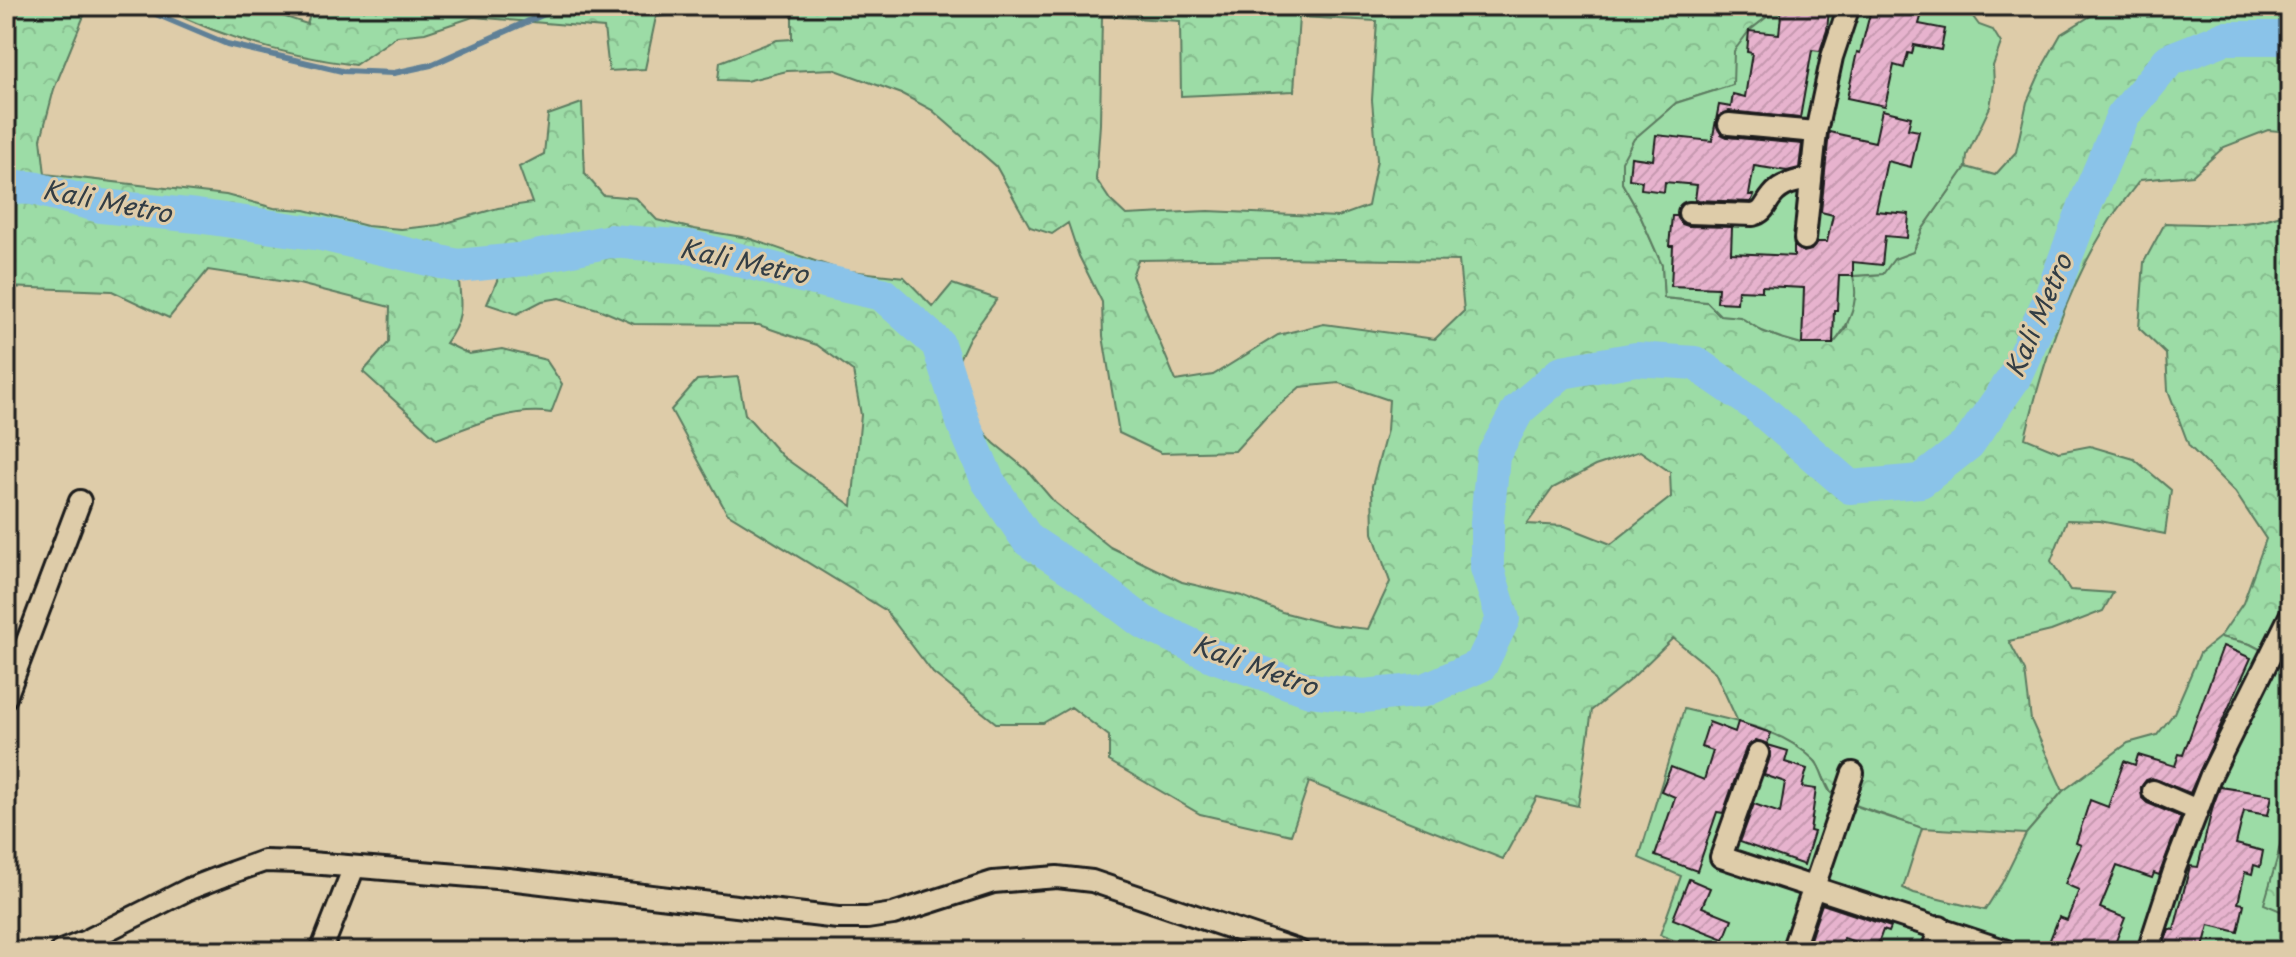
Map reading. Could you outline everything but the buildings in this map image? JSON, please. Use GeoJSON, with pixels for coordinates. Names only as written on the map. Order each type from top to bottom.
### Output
{"type":"FeatureCollection","features":[{"type":"Feature","properties":{"kind":"street"},"geometry":{"type":"LineString","coordinates":[[1805,239],[1816,132],[1832,57],[1849,6]]}},
{"type":"Feature","properties":{"kind":"street"},"geometry":{"type":"LineString","coordinates":[[1729,124],[1816,132]]}},
{"type":"Feature","properties":{"kind":"street"},"geometry":{"type":"LineString","coordinates":[[1689,213],[1753,215],[1760,213],[1778,189],[1792,182],[1810,179]]}},
{"type":"Feature","properties":{"kind":"street"},"geometry":{"type":"LineString","coordinates":[[6,697],[80,501]]}},
{"type":"Feature","properties":{"kind":"street"},"geometry":{"type":"LineString","coordinates":[[2148,951],[2175,868],[2211,775],[2290,616]]}},
{"type":"Feature","properties":{"kind":"street"},"geometry":{"type":"LineString","coordinates":[[1758,753],[1721,857],[2007,951]]}},
{"type":"Feature","properties":{"kind":"street"},"geometry":{"type":"LineString","coordinates":[[1792,951],[1853,773]]}},
{"type":"Feature","properties":{"kind":"street"},"geometry":{"type":"LineString","coordinates":[[2153,791],[2197,810]]}},
{"type":"Feature","properties":{"kind":"street"},"geometry":{"type":"LineString","coordinates":[[61,951],[189,889],[264,861],[508,879],[838,918],[893,914],[993,882],[1057,877],[1092,881],[1299,951]]}},
{"type":"Feature","properties":{"kind":"street"},"geometry":{"type":"LineString","coordinates":[[321,951],[354,867]]}},
{"type":"Feature","properties":{"kind":"street"},"geometry":{"type":"LineString","coordinates":[[1932,951],[1940,927]]}},
{"type":"Feature","properties":{"kind":"green space"},"geometry":{"type":"Polygon","coordinates":[[[6,6],[88,6],[54,89],[41,139],[45,174],[226,195],[367,226],[401,229],[439,225],[498,208],[532,203],[519,167],[544,154],[548,115],[582,103],[585,174],[603,195],[636,198],[657,220],[748,238],[841,270],[904,277],[933,307],[952,284],[997,299],[969,338],[955,368],[960,404],[994,443],[1027,470],[1055,503],[1110,547],[1182,582],[1242,596],[1282,612],[1331,625],[1368,629],[1390,582],[1373,533],[1372,486],[1387,430],[1389,400],[1339,383],[1300,387],[1267,416],[1235,451],[1161,453],[1119,433],[1103,336],[1102,302],[1079,256],[1068,223],[1052,234],[1030,227],[996,166],[932,110],[902,94],[833,69],[787,71],[746,81],[718,80],[720,62],[777,40],[792,39],[792,15],[764,6],[1781,6],[1749,31],[1733,85],[1676,103],[1656,122],[1622,183],[1662,265],[1664,298],[1707,302],[1720,315],[1740,316],[1762,331],[1802,344],[1833,344],[1847,327],[1853,276],[1882,274],[1894,259],[1913,252],[1922,230],[1966,167],[1995,175],[2016,152],[2027,102],[2061,34],[2107,6],[2290,6],[2290,132],[2268,130],[2224,147],[2193,175],[2140,180],[2114,213],[2092,250],[2048,355],[2025,438],[2059,452],[2090,446],[2134,459],[2171,490],[2165,534],[2100,521],[2067,520],[2051,561],[2070,590],[2113,593],[2103,611],[2051,631],[2009,641],[2025,671],[2031,720],[2063,791],[2026,834],[1922,828],[1858,806],[1831,793],[1816,762],[1793,744],[1738,722],[1715,672],[1673,638],[1631,679],[1592,710],[1578,806],[1537,797],[1503,859],[1309,782],[1291,835],[1200,814],[1109,761],[1109,736],[1071,707],[1043,723],[996,723],[933,673],[885,610],[727,513],[671,410],[697,380],[738,377],[745,414],[782,456],[852,506],[861,415],[853,371],[817,345],[759,325],[634,324],[560,298],[542,301],[517,314],[487,304],[505,262],[458,266],[460,314],[446,343],[469,354],[502,349],[546,360],[562,384],[551,413],[508,415],[437,439],[363,372],[389,342],[390,307],[299,284],[208,270],[169,318],[112,291],[6,287],[6,6]],[[1102,16],[1096,179],[1110,200],[1126,215],[1208,211],[1338,217],[1368,206],[1377,160],[1372,100],[1377,21],[1299,17],[1294,91],[1181,96],[1180,21],[1102,16]],[[1276,258],[1138,260],[1132,276],[1176,381],[1213,375],[1278,335],[1324,324],[1435,339],[1464,311],[1459,261],[1276,258]],[[1640,451],[1595,466],[1553,488],[1527,524],[1565,526],[1611,544],[1671,497],[1670,472],[1640,451]]]}},
{"type":"Feature","properties":{"kind":"green space"},"geometry":{"type":"Polygon","coordinates":[[[160,6],[252,6],[307,24],[313,6],[729,6],[656,17],[645,69],[609,71],[604,28],[473,17],[425,33],[397,36],[355,65],[255,44],[206,27],[160,6]]]}},
{"type":"Feature","properties":{"kind":"green space"},"geometry":{"type":"Polygon","coordinates":[[[1781,6],[1965,6],[1979,25],[1993,30],[2001,43],[1993,66],[1990,107],[1967,155],[1966,167],[1922,230],[1913,252],[1894,259],[1883,274],[1853,276],[1855,295],[1852,312],[1833,344],[1802,344],[1762,331],[1740,317],[1720,315],[1707,302],[1664,298],[1662,265],[1622,183],[1622,161],[1634,139],[1676,103],[1733,85],[1734,51],[1749,31],[1781,6]]]}},
{"type":"Feature","properties":{"kind":"green space"},"geometry":{"type":"Polygon","coordinates":[[[2290,211],[2290,721],[2283,693],[2284,662],[2250,644],[2220,637],[2243,603],[2266,539],[2235,492],[2189,446],[2168,390],[2166,354],[2139,328],[2144,262],[2165,223],[2245,223],[2290,211]]]}},
{"type":"Feature","properties":{"kind":"green space"},"geometry":{"type":"Polygon","coordinates":[[[2220,637],[2250,644],[2284,662],[2283,693],[2290,721],[2290,796],[2264,904],[2290,915],[2290,951],[1702,951],[1660,935],[1681,876],[1639,858],[1684,709],[1753,726],[1786,740],[1814,760],[1828,789],[1838,798],[1922,828],[1903,888],[1985,910],[2026,834],[2063,791],[2128,743],[2157,735],[2174,713],[2200,653],[2220,637]]]}},
{"type":"Feature","properties":{"kind":"green space"},"geometry":{"type":"Polygon","coordinates":[[[2290,796],[2290,915],[2263,905],[2277,859],[2290,796]]]}},
{"type":"Feature","properties":{"kind":"waterway"},"geometry":{"type":"LineString","coordinates":[[137,6],[227,44],[342,71],[394,73],[431,65],[562,6]]}},
{"type":"Feature","properties":{"kind":"waterway","name":"Kali Metro"},"geometry":{"type":"LineString","coordinates":[[6,187],[33,188],[101,206],[321,234],[458,266],[526,259],[610,241],[690,247],[882,294],[938,344],[963,422],[988,481],[1028,540],[1143,622],[1214,656],[1310,690],[1363,696],[1425,690],[1481,665],[1503,619],[1487,568],[1487,522],[1493,456],[1518,410],[1562,372],[1636,359],[1695,363],[1757,406],[1850,487],[1921,481],[1968,444],[2014,378],[2052,294],[2123,116],[2169,60],[2225,38],[2290,38]]}}]}
